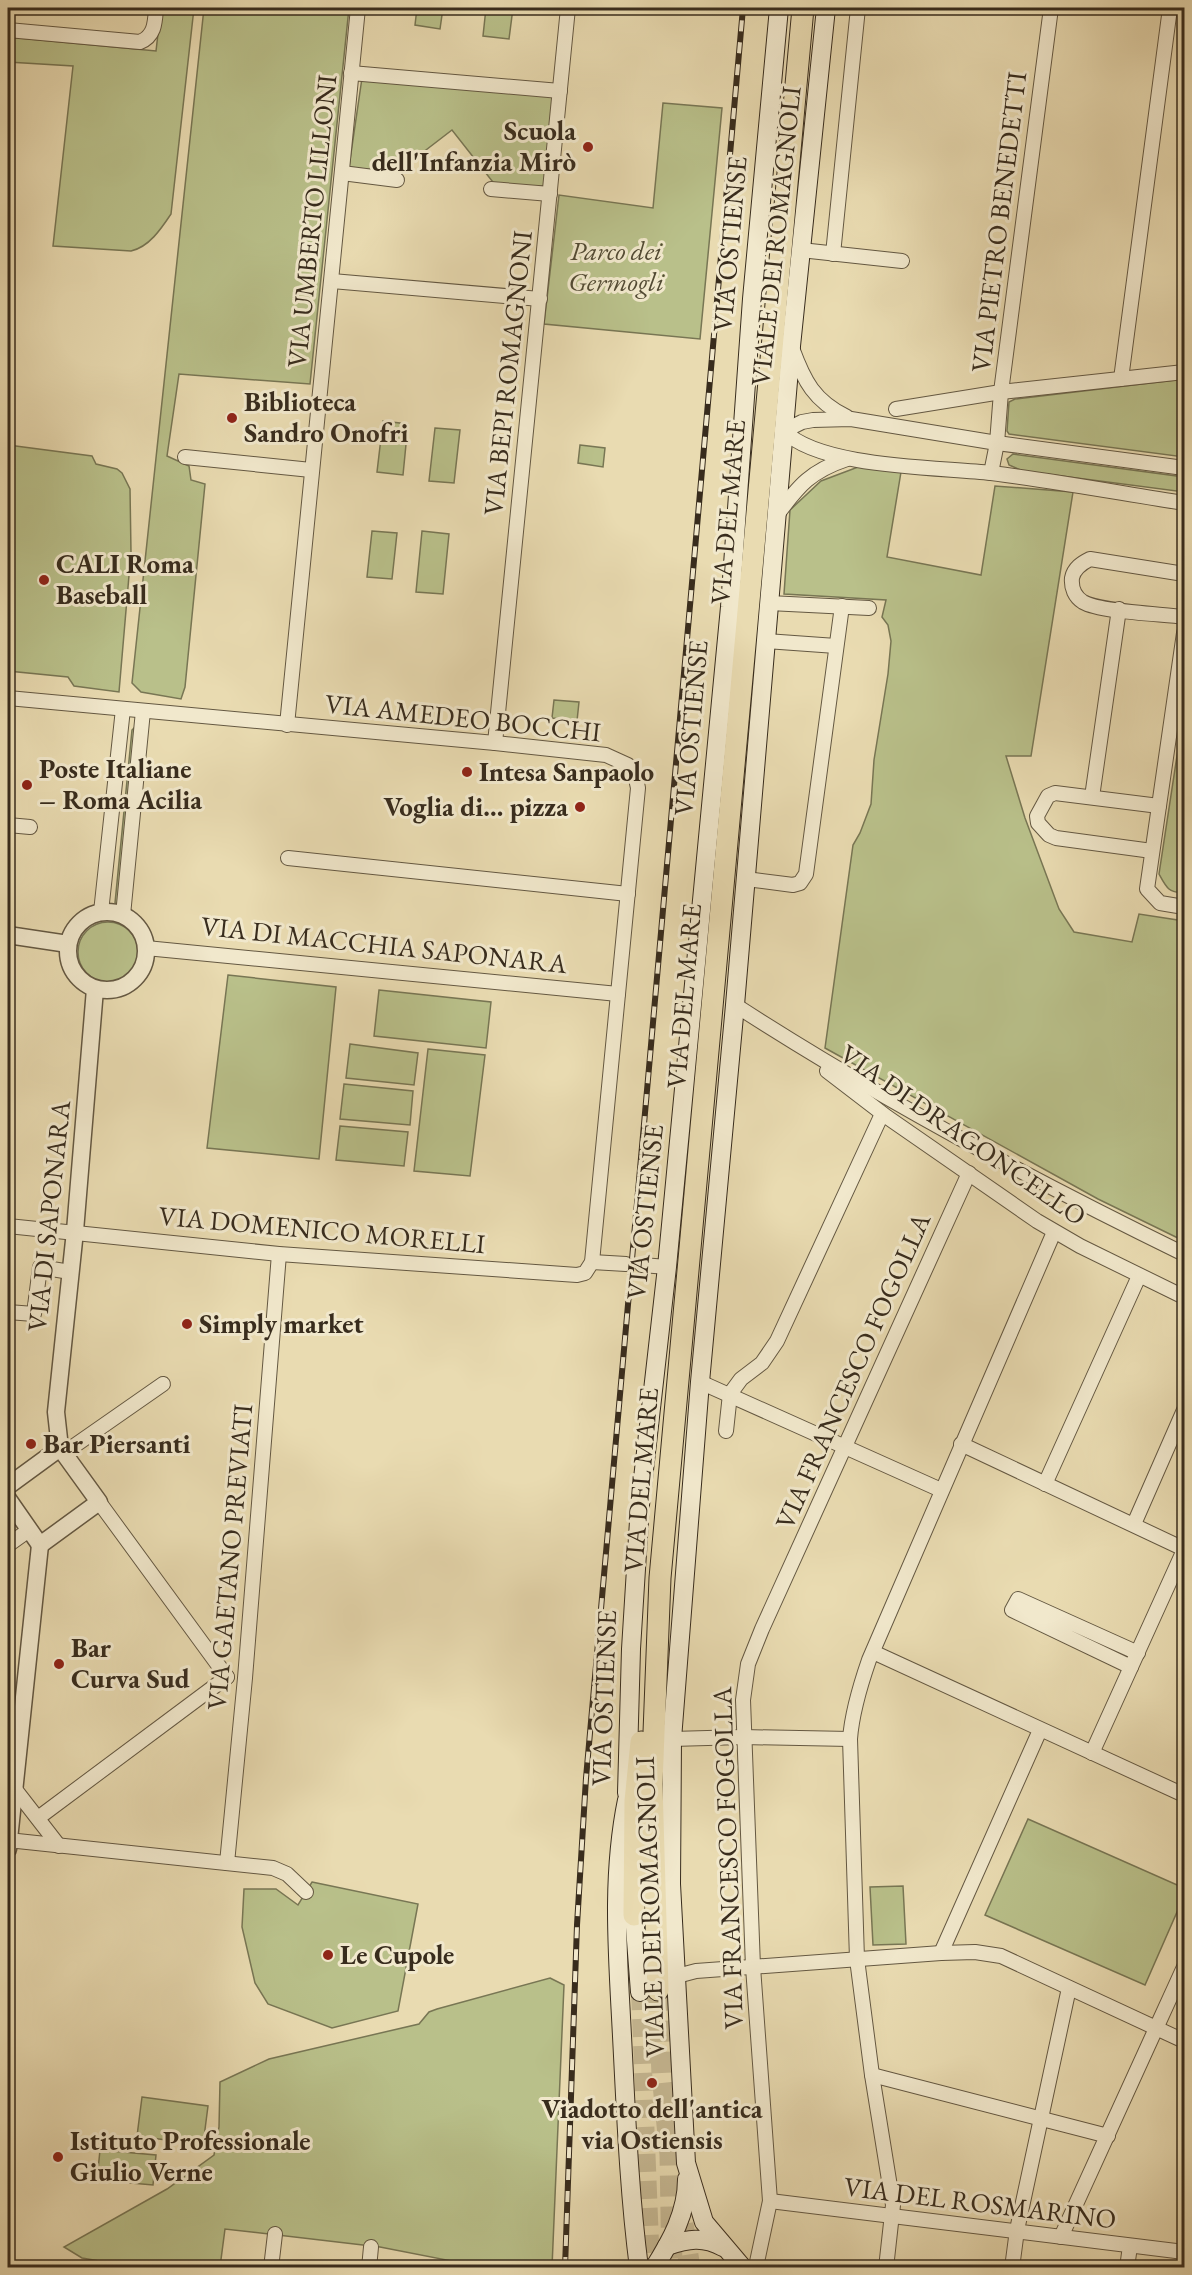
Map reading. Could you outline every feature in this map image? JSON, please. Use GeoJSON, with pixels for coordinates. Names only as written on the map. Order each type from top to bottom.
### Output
{"type":"FeatureCollection","features":[{"type":"Feature","properties":{"kind":"main road","name":"VIA OSTIENSE"},"geometry":{"type":"LineString","coordinates":[[649,1991],[634,1915],[627,1800],[630,1660],[640,1505],[667,1267],[730,607],[752,299],[779,8]]}},
{"type":"Feature","properties":{"kind":"main road","name":"VIA DEL MARE"},"geometry":{"type":"LineString","coordinates":[[649,1991],[652,1774],[660,1578],[803,8]]}},
{"type":"Feature","properties":{"kind":"main road","name":"VIALE DEI ROMAGNOLI"},"geometry":{"type":"LineString","coordinates":[[730,2252],[704,2222],[686,2163],[670,1865],[672,1739],[700,1382],[735,1005],[791,346],[826,8]]}},
{"type":"Feature","properties":{"kind":"main road"},"geometry":{"type":"LineString","coordinates":[[634,1915],[636,1787],[660,1578]]}},
{"type":"Feature","properties":{"kind":"main road"},"geometry":{"type":"LineString","coordinates":[[627,1800],[618,1861],[618,1956],[627,2137],[639,2268]]}},
{"type":"Feature","properties":{"kind":"main road"},"geometry":{"type":"LineString","coordinates":[[654,2268],[668,2246],[684,2206],[687,2190],[686,2163]]}},
{"type":"Feature","properties":{"kind":"main road","name":"VIALE DEI ROMAGNOLI"},"geometry":{"type":"LineString","coordinates":[[668,2246],[683,2241],[704,2239],[715,2243],[750,2265]]}},
{"type":"Feature","properties":{"kind":"street"},"geometry":{"type":"LineString","coordinates":[[8,30],[140,42],[148,38],[154,29],[156,8]]}},
{"type":"Feature","properties":{"kind":"street","name":"VIA UMBERTO LILLONI"},"geometry":{"type":"LineString","coordinates":[[287,725],[358,8]]}},
{"type":"Feature","properties":{"kind":"street","name":"VIA BEPI ROMAGNONI"},"geometry":{"type":"LineString","coordinates":[[495,743],[568,8]]}},
{"type":"Feature","properties":{"kind":"street"},"geometry":{"type":"LineString","coordinates":[[833,254],[858,8]]}},
{"type":"Feature","properties":{"kind":"street","name":"VIA PIETRO BENEDETTI"},"geometry":{"type":"LineString","coordinates":[[991,473],[997,443],[1001,392],[1051,8]]}},
{"type":"Feature","properties":{"kind":"street"},"geometry":{"type":"LineString","coordinates":[[1122,379],[1170,8]]}},
{"type":"Feature","properties":{"kind":"street"},"geometry":{"type":"LineString","coordinates":[[351,73],[560,91]]}},
{"type":"Feature","properties":{"kind":"street"},"geometry":{"type":"LineString","coordinates":[[342,173],[397,180]]}},
{"type":"Feature","properties":{"kind":"street"},"geometry":{"type":"LineString","coordinates":[[491,189],[549,194]]}},
{"type":"Feature","properties":{"kind":"street"},"geometry":{"type":"LineString","coordinates":[[801,250],[902,261]]}},
{"type":"Feature","properties":{"kind":"street"},"geometry":{"type":"LineString","coordinates":[[332,280],[540,299]]}},
{"type":"Feature","properties":{"kind":"street"},"geometry":{"type":"LineString","coordinates":[[791,346],[805,379],[818,398],[831,409],[852,419]]}},
{"type":"Feature","properties":{"kind":"street"},"geometry":{"type":"LineString","coordinates":[[896,410],[1001,392],[1185,372]]}},
{"type":"Feature","properties":{"kind":"street"},"geometry":{"type":"LineString","coordinates":[[1185,468],[997,443],[852,419],[813,420],[797,424],[784,431],[807,447],[847,459],[991,473],[1185,503]]}},
{"type":"Feature","properties":{"kind":"street"},"geometry":{"type":"LineString","coordinates":[[186,457],[311,470]]}},
{"type":"Feature","properties":{"kind":"street"},"geometry":{"type":"LineString","coordinates":[[777,515],[795,490],[811,475],[847,459]]}},
{"type":"Feature","properties":{"kind":"street"},"geometry":{"type":"LineString","coordinates":[[1185,574],[1090,559],[1079,565],[1072,579],[1072,587],[1077,597],[1091,606],[1185,617]]}},
{"type":"Feature","properties":{"kind":"street"},"geometry":{"type":"LineString","coordinates":[[769,603],[869,608]]}},
{"type":"Feature","properties":{"kind":"street"},"geometry":{"type":"LineString","coordinates":[[746,879],[793,885],[805,878],[842,606]]}},
{"type":"Feature","properties":{"kind":"street"},"geometry":{"type":"LineString","coordinates":[[1092,797],[1119,609]]}},
{"type":"Feature","properties":{"kind":"street"},"geometry":{"type":"LineString","coordinates":[[1185,633],[1180,702],[1159,806],[1147,889],[1160,903],[1185,907]]}},
{"type":"Feature","properties":{"kind":"street"},"geometry":{"type":"LineString","coordinates":[[766,641],[836,646]]}},
{"type":"Feature","properties":{"kind":"street","name":"VIA AMEDEO BOCCHI"},"geometry":{"type":"LineString","coordinates":[[8,698],[606,755],[622,761],[632,769],[638,788],[592,1262]]}},
{"type":"Feature","properties":{"kind":"street"},"geometry":{"type":"LineString","coordinates":[[101,912],[123,709]]}},
{"type":"Feature","properties":{"kind":"street"},"geometry":{"type":"LineString","coordinates":[[123,915],[143,711]]}},
{"type":"Feature","properties":{"kind":"street"},"geometry":{"type":"LineString","coordinates":[[1152,851],[1056,838],[1042,829],[1037,816],[1048,796],[1055,793],[1159,806]]}},
{"type":"Feature","properties":{"kind":"street"},"geometry":{"type":"LineString","coordinates":[[8,825],[30,827]]}},
{"type":"Feature","properties":{"kind":"street"},"geometry":{"type":"LineString","coordinates":[[288,858],[628,894]]}},
{"type":"Feature","properties":{"kind":"street"},"geometry":{"type":"LineString","coordinates":[[101,912],[123,915],[138,928],[146,948],[142,966],[131,981],[120,988],[108,990],[85,984],[77,976],[68,956],[68,944],[72,933],[89,916],[101,912]]}},
{"type":"Feature","properties":{"kind":"street"},"geometry":{"type":"LineString","coordinates":[[8,935],[68,944]]}},
{"type":"Feature","properties":{"kind":"street","name":"VIA DI MACCHIA SAPONARA"},"geometry":{"type":"LineString","coordinates":[[146,948],[618,994]]}},
{"type":"Feature","properties":{"kind":"street","name":"VIA DI SAPONARA"},"geometry":{"type":"LineString","coordinates":[[62,1451],[57,1399],[75,1232],[95,988]]}},
{"type":"Feature","properties":{"kind":"street","name":"VIA DI DRAGONCELLO"},"geometry":{"type":"LineString","coordinates":[[735,1005],[911,1112],[1024,1174],[1185,1254]]}},
{"type":"Feature","properties":{"kind":"street","name":"VIA DI DRAGONCELLO"},"geometry":{"type":"LineString","coordinates":[[783,1036],[882,1114],[1054,1232],[1185,1297]]}},
{"type":"Feature","properties":{"kind":"street"},"geometry":{"type":"LineString","coordinates":[[726,1431],[730,1394],[741,1379],[767,1357],[777,1341],[882,1114]]}},
{"type":"Feature","properties":{"kind":"street","name":"VIA FRANCESCO FOGOLLA"},"geometry":{"type":"LineString","coordinates":[[750,2265],[770,2201],[753,1966],[743,1737],[743,1686],[748,1664],[969,1173]]}},
{"type":"Feature","properties":{"kind":"street","name":"VIA DOMENICO MORELLI"},"geometry":{"type":"LineString","coordinates":[[8,1226],[279,1254],[577,1275],[587,1272],[592,1262]]}},
{"type":"Feature","properties":{"kind":"street"},"geometry":{"type":"LineString","coordinates":[[886,2268],[893,2205],[872,2075],[857,1959],[850,1739],[856,1700],[873,1652],[941,1490],[1054,1232]]}},
{"type":"Feature","properties":{"kind":"street","name":"VIA GAETANO PREVIATI"},"geometry":{"type":"LineString","coordinates":[[227,1863],[245,1678],[279,1254]]}},
{"type":"Feature","properties":{"kind":"street"},"geometry":{"type":"LineString","coordinates":[[592,1262],[626,1264]]}},
{"type":"Feature","properties":{"kind":"street"},"geometry":{"type":"LineString","coordinates":[[642,1265],[667,1267]]}},
{"type":"Feature","properties":{"kind":"street"},"geometry":{"type":"LineString","coordinates":[[8,1312],[34,1314],[40,1267],[70,1272]]}},
{"type":"Feature","properties":{"kind":"street"},"geometry":{"type":"LineString","coordinates":[[1045,1484],[1139,1276]]}},
{"type":"Feature","properties":{"kind":"street"},"geometry":{"type":"LineString","coordinates":[[700,1382],[845,1445],[941,1490]]}},
{"type":"Feature","properties":{"kind":"street"},"geometry":{"type":"LineString","coordinates":[[8,1486],[162,1384]]}},
{"type":"Feature","properties":{"kind":"street"},"geometry":{"type":"LineString","coordinates":[[1134,1524],[1185,1410]]}},
{"type":"Feature","properties":{"kind":"street"},"geometry":{"type":"LineString","coordinates":[[962,1444],[1185,1550],[1092,1753]]}},
{"type":"Feature","properties":{"kind":"street"},"geometry":{"type":"LineString","coordinates":[[62,1451],[227,1677]]}},
{"type":"Feature","properties":{"kind":"street"},"geometry":{"type":"LineString","coordinates":[[8,1499],[40,1545],[14,1722],[14,1788],[8,1843],[59,1846],[278,1869],[291,1876],[306,1892]]}},
{"type":"Feature","properties":{"kind":"street"},"geometry":{"type":"LineString","coordinates":[[40,1545],[99,1502]]}},
{"type":"Feature","properties":{"kind":"street"},"geometry":{"type":"LineString","coordinates":[[8,1545],[29,1530]]}},
{"type":"Feature","properties":{"kind":"street"},"geometry":{"type":"LineString","coordinates":[[1131,1666],[1012,1610],[1017,1599],[1138,1653]]}},
{"type":"Feature","properties":{"kind":"street"},"geometry":{"type":"LineString","coordinates":[[873,1652],[1185,1795]]}},
{"type":"Feature","properties":{"kind":"street"},"geometry":{"type":"LineString","coordinates":[[38,1818],[227,1677],[245,1678]]}},
{"type":"Feature","properties":{"kind":"street"},"geometry":{"type":"LineString","coordinates":[[941,1953],[1040,1730]]}},
{"type":"Feature","properties":{"kind":"street"},"geometry":{"type":"LineString","coordinates":[[672,1739],[743,1737],[850,1739]]}},
{"type":"Feature","properties":{"kind":"street"},"geometry":{"type":"LineString","coordinates":[[14,1788],[59,1846]]}},
{"type":"Feature","properties":{"kind":"street"},"geometry":{"type":"LineString","coordinates":[[677,1976],[696,1971],[753,1966],[975,1952],[1001,1956],[1185,2041]]}},
{"type":"Feature","properties":{"kind":"street"},"geometry":{"type":"LineString","coordinates":[[1061,2237],[1185,1967]]}},
{"type":"Feature","properties":{"kind":"street"},"geometry":{"type":"LineString","coordinates":[[1012,2268],[1017,2230],[1069,1988]]}},
{"type":"Feature","properties":{"kind":"street"},"geometry":{"type":"LineString","coordinates":[[872,2075],[1108,2136]]}},
{"type":"Feature","properties":{"kind":"street","name":"VIA DEL ROSMARINO"},"geometry":{"type":"LineString","coordinates":[[770,2201],[1185,2252]]}},
{"type":"Feature","properties":{"kind":"street"},"geometry":{"type":"LineString","coordinates":[[271,2268],[275,2234]]}},
{"type":"Feature","properties":{"kind":"street"},"geometry":{"type":"LineString","coordinates":[[1127,2268],[1130,2246]]}},
{"type":"Feature","properties":{"kind":"street"},"geometry":{"type":"LineString","coordinates":[[369,2268],[371,2247]]}},
{"type":"Feature","properties":{"kind":"green space"},"geometry":{"type":"Polygon","coordinates":[[[161,8],[194,8],[171,214],[149,241],[131,251],[53,246],[73,66],[8,62],[8,37],[156,51],[161,8]]]}},
{"type":"Feature","properties":{"kind":"green space"},"geometry":{"type":"Polygon","coordinates":[[[204,8],[349,8],[310,384],[179,374],[167,456],[189,466],[191,480],[205,484],[185,687],[181,699],[141,692],[132,683],[204,8]]]}},
{"type":"Feature","properties":{"kind":"green space"},"geometry":{"type":"Polygon","coordinates":[[[417,8],[443,8],[440,29],[415,25],[417,8]]]}},
{"type":"Feature","properties":{"kind":"green space"},"geometry":{"type":"Polygon","coordinates":[[[486,8],[513,8],[509,39],[483,36],[486,8]]]}},
{"type":"Feature","properties":{"kind":"green space"},"geometry":{"type":"Polygon","coordinates":[[[362,78],[554,95],[544,186],[496,186],[452,130],[396,173],[349,167],[362,78]]]}},
{"type":"Feature","properties":{"kind":"green space","name":"Parco dei Germogli"},"geometry":{"type":"Polygon","coordinates":[[[663,103],[722,108],[700,339],[544,324],[559,195],[653,208],[663,103]]]}},
{"type":"Feature","properties":{"kind":"green space"},"geometry":{"type":"Polygon","coordinates":[[[1184,379],[1184,457],[1009,434],[1007,431],[1009,402],[1015,399],[1184,379]]]}},
{"type":"Feature","properties":{"kind":"green space"},"geometry":{"type":"Polygon","coordinates":[[[383,421],[408,424],[403,475],[377,472],[383,421]]]}},
{"type":"Feature","properties":{"kind":"green space"},"geometry":{"type":"Polygon","coordinates":[[[435,428],[460,430],[454,483],[429,481],[435,428]]]}},
{"type":"Feature","properties":{"kind":"green space"},"geometry":{"type":"Polygon","coordinates":[[[8,445],[92,456],[96,464],[117,469],[122,473],[130,489],[131,552],[119,692],[74,686],[68,677],[8,671],[8,445]]]}},
{"type":"Feature","properties":{"kind":"green space"},"geometry":{"type":"Polygon","coordinates":[[[580,445],[605,448],[603,467],[578,463],[580,445]]]}},
{"type":"Feature","properties":{"kind":"green space"},"geometry":{"type":"Polygon","coordinates":[[[1013,454],[1184,477],[1184,492],[1023,471],[1009,465],[1007,459],[1013,454]]]}},
{"type":"Feature","properties":{"kind":"green space"},"geometry":{"type":"Polygon","coordinates":[[[858,467],[901,472],[887,557],[981,575],[995,486],[1073,492],[1031,756],[1006,756],[1025,818],[1059,909],[1074,932],[1132,942],[1139,914],[1184,921],[1184,1241],[1098,1199],[825,1048],[853,845],[871,804],[874,760],[891,641],[888,625],[882,617],[886,600],[784,594],[790,510],[821,481],[858,467]]]}},
{"type":"Feature","properties":{"kind":"green space"},"geometry":{"type":"Polygon","coordinates":[[[372,531],[397,533],[392,579],[367,577],[372,531]]]}},
{"type":"Feature","properties":{"kind":"green space"},"geometry":{"type":"Polygon","coordinates":[[[422,531],[449,534],[443,594],[416,592],[422,531]]]}},
{"type":"Feature","properties":{"kind":"green space"},"geometry":{"type":"Polygon","coordinates":[[[554,700],[579,702],[577,721],[552,718],[554,700]]]}},
{"type":"Feature","properties":{"kind":"green space"},"geometry":{"type":"Polygon","coordinates":[[[135,727],[118,904],[115,903],[132,730],[135,727]]]}},
{"type":"Feature","properties":{"kind":"green space"},"geometry":{"type":"Polygon","coordinates":[[[1184,728],[1184,892],[1175,892],[1169,889],[1159,874],[1180,736],[1184,728]]]}},
{"type":"Feature","properties":{"kind":"green space"},"geometry":{"type":"Polygon","coordinates":[[[102,922],[114,922],[125,927],[133,935],[138,952],[136,964],[125,977],[114,982],[102,982],[91,977],[83,969],[78,958],[78,946],[83,935],[91,927],[102,922]]]}},
{"type":"Feature","properties":{"kind":"green space"},"geometry":{"type":"Polygon","coordinates":[[[228,975],[336,987],[319,1159],[207,1148],[228,975]]]}},
{"type":"Feature","properties":{"kind":"green space"},"geometry":{"type":"Polygon","coordinates":[[[379,990],[491,1002],[486,1048],[374,1036],[379,990]]]}},
{"type":"Feature","properties":{"kind":"green space"},"geometry":{"type":"Polygon","coordinates":[[[350,1044],[418,1053],[414,1085],[346,1078],[350,1044]]]}},
{"type":"Feature","properties":{"kind":"green space"},"geometry":{"type":"Polygon","coordinates":[[[428,1049],[485,1055],[470,1176],[414,1171],[428,1049]]]}},
{"type":"Feature","properties":{"kind":"green space"},"geometry":{"type":"Polygon","coordinates":[[[344,1084],[413,1091],[410,1125],[340,1119],[344,1084]]]}},
{"type":"Feature","properties":{"kind":"green space"},"geometry":{"type":"Polygon","coordinates":[[[340,1126],[408,1132],[404,1166],[336,1160],[340,1126]]]}},
{"type":"Feature","properties":{"kind":"green space"},"geometry":{"type":"Polygon","coordinates":[[[1028,1819],[1184,1888],[1184,1896],[1145,1985],[985,1915],[1028,1819]]]}},
{"type":"Feature","properties":{"kind":"green space","name":"Le Cupole"},"geometry":{"type":"Polygon","coordinates":[[[312,1882],[418,1904],[398,2011],[332,2028],[268,2004],[255,1983],[242,1927],[244,1889],[276,1889],[298,1905],[312,1882]]]}},
{"type":"Feature","properties":{"kind":"green space"},"geometry":{"type":"Polygon","coordinates":[[[903,1886],[906,1944],[873,1945],[870,1887],[903,1886]]]}},
{"type":"Feature","properties":{"kind":"green space"},"geometry":{"type":"Polygon","coordinates":[[[550,1978],[564,1985],[552,2267],[457,2267],[457,2262],[380,2247],[225,2229],[220,2267],[99,2267],[100,2261],[82,2258],[64,2247],[167,2189],[214,2155],[219,2127],[220,2082],[269,2059],[419,2024],[429,2012],[437,2009],[550,1978]]]}},
{"type":"Feature","properties":{"kind":"green space"},"geometry":{"type":"Polygon","coordinates":[[[142,2097],[208,2106],[203,2145],[137,2136],[142,2097]]]}},
{"type":"Feature","properties":{"kind":"green space"},"geometry":{"type":"Polygon","coordinates":[[[100,2150],[156,2155],[153,2185],[97,2180],[100,2150]]]}},
{"type":"Feature","properties":{"kind":"tunnel"},"geometry":{"type":"LineString","coordinates":[[658,1990],[662,2074],[670,2155],[672,2268]]}},
{"type":"Feature","properties":{"kind":"tunnel"},"geometry":{"type":"LineString","coordinates":[[640,1992],[651,2268]]}},
{"type":"Feature","properties":{"kind":"tunnel"},"geometry":{"type":"LineString","coordinates":[[683,2224],[690,2268]]}},
{"type":"Feature","properties":{"kind":"railway"},"geometry":{"type":"LineString","coordinates":[[565,2268],[577,1925],[586,1778],[743,8]]}},
{"type":"Feature","properties":{"kind":"place","name":"Scuola dell'Infanzia Mirò"},"geometry":{"type":"Point","coordinates":[588,147]}},
{"type":"Feature","properties":{"kind":"place","name":"Biblioteca Sandro Onofri"},"geometry":{"type":"Point","coordinates":[232,418]}},
{"type":"Feature","properties":{"kind":"place","name":"CALI Roma Baseball"},"geometry":{"type":"Point","coordinates":[44,580]}},
{"type":"Feature","properties":{"kind":"place","name":"Intesa Sanpaolo"},"geometry":{"type":"Point","coordinates":[467,772]}},
{"type":"Feature","properties":{"kind":"place","name":"Poste Italiane – Roma Acilia"},"geometry":{"type":"Point","coordinates":[27,785]}},
{"type":"Feature","properties":{"kind":"place","name":"Voglia di… pizza"},"geometry":{"type":"Point","coordinates":[580,807]}},
{"type":"Feature","properties":{"kind":"place","name":"Simply market"},"geometry":{"type":"Point","coordinates":[187,1324]}},
{"type":"Feature","properties":{"kind":"place","name":"Bar Piersanti"},"geometry":{"type":"Point","coordinates":[31,1444]}},
{"type":"Feature","properties":{"kind":"place","name":"Bar Curva Sud"},"geometry":{"type":"Point","coordinates":[59,1664]}},
{"type":"Feature","properties":{"kind":"place","name":"Le Cupole"},"geometry":{"type":"Point","coordinates":[328,1955]}},
{"type":"Feature","properties":{"kind":"place","name":"Viadotto dell'antica via Ostiensis"},"geometry":{"type":"Point","coordinates":[652,2083]}},
{"type":"Feature","properties":{"kind":"place","name":"Istituto Professionale Giulio Verne"},"geometry":{"type":"Point","coordinates":[58,2157]}}]}
